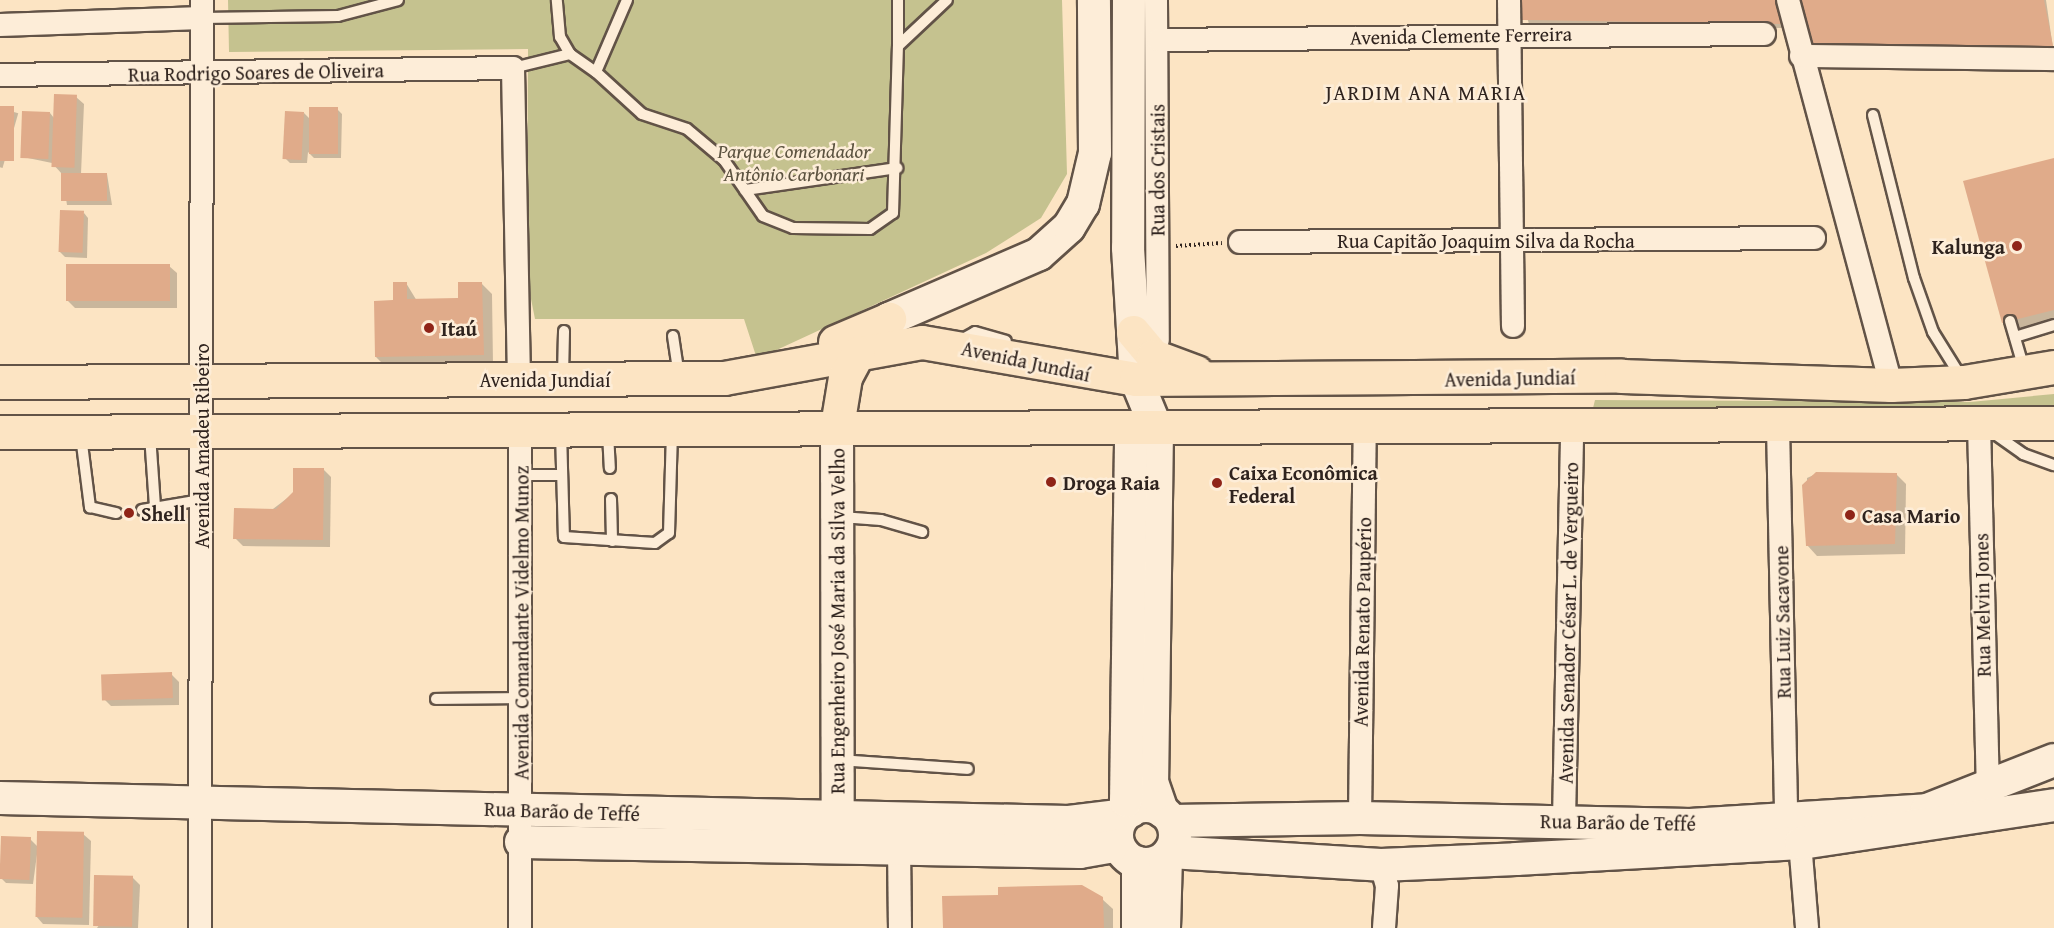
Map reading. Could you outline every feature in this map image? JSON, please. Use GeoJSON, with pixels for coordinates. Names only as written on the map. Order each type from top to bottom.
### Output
{"type":"FeatureCollection","features":[{"type":"Feature","properties":{"kind":"main road"},"geometry":{"type":"LineString","coordinates":[[765,372],[1039,254],[1069,227],[1083,204],[1095,153],[1094,0]]}},
{"type":"Feature","properties":{"kind":"main road"},"geometry":{"type":"LineString","coordinates":[[1129,0],[1143,248],[1145,336],[1137,379],[1144,429],[1126,801],[1148,834],[1164,928]]}},
{"type":"Feature","properties":{"kind":"main road"},"geometry":{"type":"LineString","coordinates":[[837,426],[845,376],[858,353],[889,319]]}},
{"type":"Feature","properties":{"kind":"main road"},"geometry":{"type":"LineString","coordinates":[[1145,336],[1154,356],[1209,377]]}},
{"type":"Feature","properties":{"kind":"main road","name":"Avenida Jundiaí"},"geometry":{"type":"LineString","coordinates":[[0,382],[679,379],[765,372],[922,342],[952,345],[1058,369],[1137,379],[1621,376],[1891,385],[1964,382],[2039,370]]}},
{"type":"Feature","properties":{"kind":"main road"},"geometry":{"type":"LineString","coordinates":[[1572,425],[1576,405],[1590,388],[1621,376]]}},
{"type":"Feature","properties":{"kind":"main road"},"geometry":{"type":"LineString","coordinates":[[0,432],[203,433],[608,426],[1144,429],[2054,423]]}},
{"type":"Feature","properties":{"kind":"main road","name":"Rua Engenheiro José Maria da Silva Velho"},"geometry":{"type":"LineString","coordinates":[[837,426],[837,815],[839,847]]}},
{"type":"Feature","properties":{"kind":"main road","name":"Rua Barão de Teffé"},"geometry":{"type":"LineString","coordinates":[[0,798],[1069,822],[1381,865],[1694,850],[1795,826],[1927,810],[1988,786],[2047,770]]}},
{"type":"Feature","properties":{"kind":"main road"},"geometry":{"type":"LineString","coordinates":[[1988,786],[2014,813]]}},
{"type":"Feature","properties":{"kind":"main road","name":"Rua Barão de Teffé"},"geometry":{"type":"LineString","coordinates":[[521,842],[1080,852],[1148,834],[1360,818],[1564,820],[1690,825],[1929,826],[2054,805]]}},
{"type":"Feature","properties":{"kind":"main road"},"geometry":{"type":"LineString","coordinates":[[552,843],[578,812]]}},
{"type":"Feature","properties":{"kind":"main road"},"geometry":{"type":"LineString","coordinates":[[1360,818],[1363,835],[1381,865]]}},
{"type":"Feature","properties":{"kind":"main road"},"geometry":{"type":"LineString","coordinates":[[1564,820],[1578,856]]}},
{"type":"Feature","properties":{"kind":"main road"},"geometry":{"type":"LineString","coordinates":[[1138,928],[1148,834]]}},
{"type":"Feature","properties":{"kind":"street","name":"Rua dos Cristais"},"geometry":{"type":"LineString","coordinates":[[1143,248],[1158,40],[1156,0]]}},
{"type":"Feature","properties":{"kind":"street"},"geometry":{"type":"LineString","coordinates":[[1509,0],[1514,239],[1513,326]]}},
{"type":"Feature","properties":{"kind":"street"},"geometry":{"type":"LineString","coordinates":[[1788,0],[1801,56],[1891,385]]}},
{"type":"Feature","properties":{"kind":"street"},"geometry":{"type":"LineString","coordinates":[[0,25],[202,9]]}},
{"type":"Feature","properties":{"kind":"street","name":"Avenida Amadeu Ribeiro"},"geometry":{"type":"LineString","coordinates":[[200,928],[198,801],[203,433],[200,73],[202,9]]}},
{"type":"Feature","properties":{"kind":"street","name":"Avenida Clemente Ferreira"},"geometry":{"type":"LineString","coordinates":[[1158,40],[1511,33],[1764,34]]}},
{"type":"Feature","properties":{"kind":"street"},"geometry":{"type":"LineString","coordinates":[[1801,56],[2054,59]]}},
{"type":"Feature","properties":{"kind":"street"},"geometry":{"type":"LineString","coordinates":[[513,68],[519,378]]}},
{"type":"Feature","properties":{"kind":"street","name":"Rua Rodrigo Soares de Oliveira"},"geometry":{"type":"LineString","coordinates":[[0,75],[513,68]]}},
{"type":"Feature","properties":{"kind":"street","name":"Rua Capitão Joaquim Silva da Rocha"},"geometry":{"type":"LineString","coordinates":[[1240,242],[1814,238]]}},
{"type":"Feature","properties":{"kind":"street","name":"Rua Melvin Jones"},"geometry":{"type":"LineString","coordinates":[[1980,424],[1988,786]]}},
{"type":"Feature","properties":{"kind":"street","name":"Avenida Senador César L. de Vergueiro"},"geometry":{"type":"LineString","coordinates":[[1564,820],[1572,425]]}},
{"type":"Feature","properties":{"kind":"street","name":"Rua Luiz Sacavone"},"geometry":{"type":"LineString","coordinates":[[1778,426],[1795,826],[1805,893],[1807,928]]}},
{"type":"Feature","properties":{"kind":"street","name":"Avenida Comandante Videlmo Munoz"},"geometry":{"type":"LineString","coordinates":[[520,427],[520,928]]}},
{"type":"Feature","properties":{"kind":"street","name":"Avenida Renato Paupério"},"geometry":{"type":"LineString","coordinates":[[1360,818],[1365,427]]}},
{"type":"Feature","properties":{"kind":"street"},"geometry":{"type":"LineString","coordinates":[[899,847],[900,928]]}},
{"type":"Feature","properties":{"kind":"street"},"geometry":{"type":"LineString","coordinates":[[1381,865],[1387,886],[1384,928]]}},
{"type":"Feature","properties":{"kind":"street"},"geometry":{"type":"LineString","coordinates":[[1789,928],[1805,893]]}},
{"type":"Feature","properties":{"kind":"lane"},"geometry":{"type":"LineString","coordinates":[[202,9],[338,16],[398,0]]}},
{"type":"Feature","properties":{"kind":"lane"},"geometry":{"type":"LineString","coordinates":[[557,0],[560,37],[570,54],[596,72],[642,114],[687,129],[724,160],[745,190],[777,224],[870,229],[892,213],[897,168],[898,0]]}},
{"type":"Feature","properties":{"kind":"lane"},"geometry":{"type":"LineString","coordinates":[[596,72],[627,0]]}},
{"type":"Feature","properties":{"kind":"lane"},"geometry":{"type":"LineString","coordinates":[[898,46],[947,0]]}},
{"type":"Feature","properties":{"kind":"lane"},"geometry":{"type":"LineString","coordinates":[[513,68],[570,54]]}},
{"type":"Feature","properties":{"kind":"lane"},"geometry":{"type":"LineString","coordinates":[[1873,115],[1900,232],[1933,332],[1964,382]]}},
{"type":"Feature","properties":{"kind":"lane"},"geometry":{"type":"LineString","coordinates":[[745,190],[897,168]]}},
{"type":"Feature","properties":{"kind":"lane"},"geometry":{"type":"LineString","coordinates":[[2010,321],[2015,337],[2039,370]]}},
{"type":"Feature","properties":{"kind":"lane"},"geometry":{"type":"LineString","coordinates":[[2015,337],[2054,325]]}},
{"type":"Feature","properties":{"kind":"lane"},"geometry":{"type":"LineString","coordinates":[[563,379],[564,331]]}},
{"type":"Feature","properties":{"kind":"lane"},"geometry":{"type":"LineString","coordinates":[[673,336],[679,379]]}},
{"type":"Feature","properties":{"kind":"lane"},"geometry":{"type":"LineString","coordinates":[[1980,424],[2023,454],[2054,465]]}},
{"type":"Feature","properties":{"kind":"lane"},"geometry":{"type":"LineString","coordinates":[[608,426],[610,468]]}},
{"type":"Feature","properties":{"kind":"lane"},"geometry":{"type":"LineString","coordinates":[[561,427],[564,537],[655,543],[669,532],[672,427]]}},
{"type":"Feature","properties":{"kind":"lane"},"geometry":{"type":"LineString","coordinates":[[81,432],[90,507],[116,513]]}},
{"type":"Feature","properties":{"kind":"lane"},"geometry":{"type":"LineString","coordinates":[[150,433],[155,507]]}},
{"type":"Feature","properties":{"kind":"lane"},"geometry":{"type":"LineString","coordinates":[[521,475],[561,476]]}},
{"type":"Feature","properties":{"kind":"lane"},"geometry":{"type":"LineString","coordinates":[[611,499],[612,541]]}},
{"type":"Feature","properties":{"kind":"lane"},"geometry":{"type":"LineString","coordinates":[[142,510],[202,500]]}},
{"type":"Feature","properties":{"kind":"lane"},"geometry":{"type":"LineString","coordinates":[[837,516],[881,520],[922,532]]}},
{"type":"Feature","properties":{"kind":"lane"},"geometry":{"type":"LineString","coordinates":[[436,699],[521,698]]}},
{"type":"Feature","properties":{"kind":"lane"},"geometry":{"type":"LineString","coordinates":[[837,760],[968,769]]}},
{"type":"Feature","properties":{"kind":"path"},"geometry":{"type":"LineString","coordinates":[[1143,248],[1240,242]]}},
{"type":"Feature","properties":{"kind":"green space","name":"Parque Comendador Antônio Carbonari"},"geometry":{"type":"Polygon","coordinates":[[[228,0],[1062,0],[1067,174],[1041,218],[986,253],[757,359],[744,319],[535,319],[527,279],[528,49],[229,52],[228,0]]]}},
{"type":"Feature","properties":{"kind":"green space"},"geometry":{"type":"Polygon","coordinates":[[[2054,394],[2054,413],[1592,412],[1595,400],[1970,402],[2054,394]]]}},
{"type":"Feature","properties":{"kind":"building"},"geometry":{"type":"Polygon","coordinates":[[[1520,0],[1775,0],[1781,24],[1522,20],[1520,0]]]}},
{"type":"Feature","properties":{"kind":"building"},"geometry":{"type":"Polygon","coordinates":[[[1801,0],[2044,0],[2054,51],[1814,46],[1801,0]]]}},
{"type":"Feature","properties":{"kind":"building"},"geometry":{"type":"Polygon","coordinates":[[[54,94],[77,95],[74,168],[51,167],[54,94]]]}},
{"type":"Feature","properties":{"kind":"building"},"geometry":{"type":"Polygon","coordinates":[[[0,106],[14,106],[14,161],[0,161],[0,106]]]}},
{"type":"Feature","properties":{"kind":"building"},"geometry":{"type":"Polygon","coordinates":[[[309,107],[338,107],[338,154],[309,154],[309,107]]]}},
{"type":"Feature","properties":{"kind":"building"},"geometry":{"type":"Polygon","coordinates":[[[22,111],[50,112],[48,159],[20,158],[22,111]]]}},
{"type":"Feature","properties":{"kind":"building"},"geometry":{"type":"Polygon","coordinates":[[[285,111],[304,112],[301,160],[282,159],[285,111]]]}},
{"type":"Feature","properties":{"kind":"building","name":"Kalunga"},"geometry":{"type":"Polygon","coordinates":[[[2054,158],[2054,310],[2002,323],[1963,181],[2054,158]]]}},
{"type":"Feature","properties":{"kind":"building"},"geometry":{"type":"Polygon","coordinates":[[[61,173],[107,173],[107,201],[61,201],[61,173]]]}},
{"type":"Feature","properties":{"kind":"building"},"geometry":{"type":"Polygon","coordinates":[[[60,210],[84,211],[83,253],[59,252],[60,210]]]}},
{"type":"Feature","properties":{"kind":"building"},"geometry":{"type":"Polygon","coordinates":[[[66,264],[170,264],[170,301],[66,301],[66,264]]]}},
{"type":"Feature","properties":{"kind":"building","name":"Itaú"},"geometry":{"type":"Polygon","coordinates":[[[393,282],[407,282],[407,299],[458,298],[458,282],[482,282],[484,355],[375,357],[374,301],[393,300],[393,282]]]}},
{"type":"Feature","properties":{"kind":"building"},"geometry":{"type":"Polygon","coordinates":[[[293,468],[324,468],[323,540],[233,539],[234,508],[276,509],[293,492],[293,468]]]}},
{"type":"Feature","properties":{"kind":"building","name":"Casa Mario"},"geometry":{"type":"Polygon","coordinates":[[[1816,472],[1897,473],[1895,544],[1806,546],[1802,485],[1816,472]]]}},
{"type":"Feature","properties":{"kind":"building"},"geometry":{"type":"Polygon","coordinates":[[[172,672],[173,698],[102,700],[101,674],[172,672]]]}},
{"type":"Feature","properties":{"kind":"building"},"geometry":{"type":"Polygon","coordinates":[[[37,831],[84,832],[82,918],[35,917],[37,831]]]}},
{"type":"Feature","properties":{"kind":"building"},"geometry":{"type":"Polygon","coordinates":[[[1,836],[31,837],[29,880],[0,879],[1,836]]]}},
{"type":"Feature","properties":{"kind":"building"},"geometry":{"type":"Polygon","coordinates":[[[94,875],[133,876],[132,927],[93,926],[94,875]]]}},
{"type":"Feature","properties":{"kind":"building"},"geometry":{"type":"Polygon","coordinates":[[[1082,885],[1103,897],[1104,928],[943,928],[942,896],[998,895],[998,887],[1082,885]]]}},
{"type":"Feature","properties":{"kind":"place","name":"Kalunga"},"geometry":{"type":"Point","coordinates":[2017,246]}},
{"type":"Feature","properties":{"kind":"place","name":"Itaú"},"geometry":{"type":"Point","coordinates":[429,328]}},
{"type":"Feature","properties":{"kind":"place","name":"Droga Raia"},"geometry":{"type":"Point","coordinates":[1051,482]}},
{"type":"Feature","properties":{"kind":"place","name":"Caixa Econômica Federal"},"geometry":{"type":"Point","coordinates":[1217,483]}},
{"type":"Feature","properties":{"kind":"place","name":"Shell"},"geometry":{"type":"Point","coordinates":[129,513]}},
{"type":"Feature","properties":{"kind":"place","name":"Casa Mario"},"geometry":{"type":"Point","coordinates":[1850,515]}},
{"type":"Feature","properties":{"kind":"district","name":"JARDIM ANA MARIA"},"geometry":{"type":"Point","coordinates":[1426,93]}}]}
